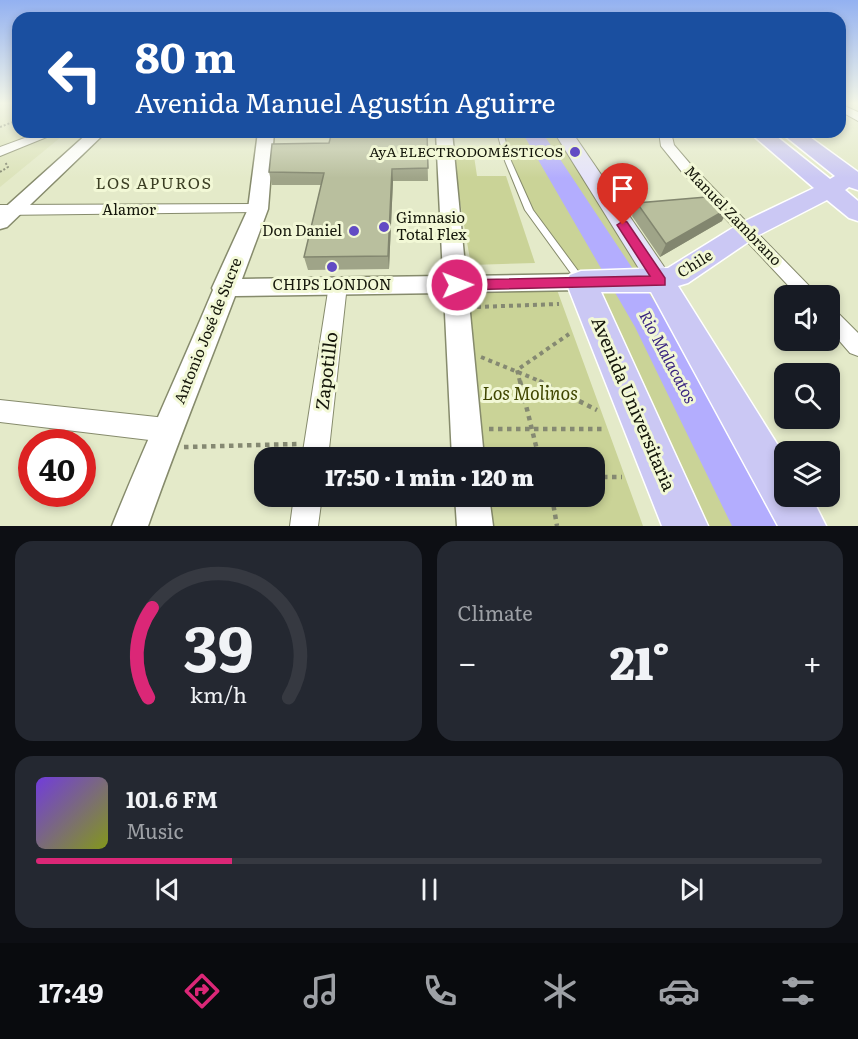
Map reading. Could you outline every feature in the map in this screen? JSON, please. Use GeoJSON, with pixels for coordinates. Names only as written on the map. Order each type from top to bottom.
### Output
{"type":"FeatureCollection","features":[{"type":"Feature","properties":{"kind":"main road"},"geometry":{"type":"LineString","coordinates":[[567,138],[774,477]]}},
{"type":"Feature","properties":{"kind":"main road"},"geometry":{"type":"LineString","coordinates":[[770,138],[849,180]]}},
{"type":"Feature","properties":{"kind":"main road"},"geometry":{"type":"LineString","coordinates":[[797,138],[849,180],[858,213]]}},
{"type":"Feature","properties":{"kind":"main road","name":"Chile"},"geometry":{"type":"LineString","coordinates":[[577,290],[678,276],[748,230],[849,180]]}},
{"type":"Feature","properties":{"kind":"main road","name":"Avenida Universitaria"},"geometry":{"type":"LineString","coordinates":[[577,290],[685,526]]}},
{"type":"Feature","properties":{"kind":"main road"},"geometry":{"type":"LineString","coordinates":[[792,507],[803,526]]}},
{"type":"Feature","properties":{"kind":"street"},"geometry":{"type":"LineString","coordinates":[[0,152],[37,138]]}},
{"type":"Feature","properties":{"kind":"street"},"geometry":{"type":"LineString","coordinates":[[3,212],[75,138]]}},
{"type":"Feature","properties":{"kind":"street"},"geometry":{"type":"LineString","coordinates":[[3,212],[91,138]]}},
{"type":"Feature","properties":{"kind":"street","name":"Antonio José de Sucre"},"geometry":{"type":"LineString","coordinates":[[130,526],[224,288],[258,209],[265,138]]}},
{"type":"Feature","properties":{"kind":"street"},"geometry":{"type":"LineString","coordinates":[[445,138],[467,447]]}},
{"type":"Feature","properties":{"kind":"street","name":"Manuel Zambrano"},"geometry":{"type":"LineString","coordinates":[[666,138],[668,146],[687,169],[800,285]]}},
{"type":"Feature","properties":{"kind":"street","name":"Alamor"},"geometry":{"type":"LineString","coordinates":[[3,212],[258,209]]}},
{"type":"Feature","properties":{"kind":"street","name":"Zapotillo"},"geometry":{"type":"LineString","coordinates":[[317,447],[338,285]]}},
{"type":"Feature","properties":{"kind":"street","name":"Chile"},"geometry":{"type":"LineString","coordinates":[[224,288],[457,285],[577,290]]}},
{"type":"Feature","properties":{"kind":"street"},"geometry":{"type":"LineString","coordinates":[[840,328],[858,347]]}},
{"type":"Feature","properties":{"kind":"street"},"geometry":{"type":"LineString","coordinates":[[0,411],[164,439]]}},
{"type":"Feature","properties":{"kind":"street"},"geometry":{"type":"LineString","coordinates":[[304,526],[307,507]]}},
{"type":"Feature","properties":{"kind":"street"},"geometry":{"type":"LineString","coordinates":[[473,507],[475,526]]}},
{"type":"Feature","properties":{"kind":"lane"},"geometry":{"type":"LineString","coordinates":[[502,138],[508,162],[529,210],[577,290]]}},
{"type":"Feature","properties":{"kind":"path"},"geometry":{"type":"LineString","coordinates":[[475,307],[577,290]]}},
{"type":"Feature","properties":{"kind":"path"},"geometry":{"type":"LineString","coordinates":[[517,370],[569,334]]}},
{"type":"Feature","properties":{"kind":"path"},"geometry":{"type":"LineString","coordinates":[[478,356],[517,370],[597,410]]}},
{"type":"Feature","properties":{"kind":"path"},"geometry":{"type":"LineString","coordinates":[[517,370],[537,447]]}},
{"type":"Feature","properties":{"kind":"path"},"geometry":{"type":"LineString","coordinates":[[478,429],[604,429]]}},
{"type":"Feature","properties":{"kind":"path"},"geometry":{"type":"LineString","coordinates":[[164,439],[265,447]]}},
{"type":"Feature","properties":{"kind":"path"},"geometry":{"type":"LineString","coordinates":[[605,477],[622,477]]}},
{"type":"Feature","properties":{"kind":"path"},"geometry":{"type":"LineString","coordinates":[[553,507],[557,526]]}},
{"type":"Feature","properties":{"kind":"shaded area"},"geometry":{"type":"Polygon","coordinates":[[[0,129],[12,129],[12,138],[60,138],[0,187],[0,129]]]}},
{"type":"Feature","properties":{"kind":"green space"},"geometry":{"type":"Polygon","coordinates":[[[502,138],[567,138],[660,281],[774,476],[774,507],[792,507],[803,526],[685,526],[581,282],[529,210],[502,138]]]}},
{"type":"Feature","properties":{"kind":"green space"},"geometry":{"type":"Polygon","coordinates":[[[452,156],[474,156],[477,176],[506,176],[535,263],[471,265],[452,156]]]}},
{"type":"Feature","properties":{"kind":"green space","name":"Los Molinos"},"geometry":{"type":"Polygon","coordinates":[[[556,287],[643,526],[482,526],[480,507],[605,507],[605,447],[474,447],[457,290],[556,287]]]}},
{"type":"Feature","properties":{"kind":"building"},"geometry":{"type":"Polygon","coordinates":[[[330,138],[427,138],[428,168],[392,169],[388,256],[304,257],[324,173],[269,172],[272,144],[329,143],[330,138]]]}},
{"type":"Feature","properties":{"kind":"building"},"geometry":{"type":"Polygon","coordinates":[[[718,196],[729,208],[666,244],[637,203],[718,196]]]}},
{"type":"Feature","properties":{"kind":"waterway","name":"Rio Malacatos"},"geometry":{"type":"LineString","coordinates":[[536,138],[650,322],[757,526]]}},
{"type":"Feature","properties":{"kind":"place","name":"AyA ELECTRODOMÉSTICOS"},"geometry":{"type":"Point","coordinates":[575,152]}},
{"type":"Feature","properties":{"kind":"place","name":"Gimnasio Total Flex"},"geometry":{"type":"Point","coordinates":[384,227]}},
{"type":"Feature","properties":{"kind":"place","name":"Don Daniel"},"geometry":{"type":"Point","coordinates":[354,231]}},
{"type":"Feature","properties":{"kind":"place","name":"CHIPS LONDON"},"geometry":{"type":"Point","coordinates":[332,267]}},
{"type":"Feature","properties":{"kind":"district","name":"LOS APUROS"},"geometry":{"type":"Point","coordinates":[154,183]}},
{"type":"Feature","properties":{"kind":"route"},"geometry":{"type":"LineString","coordinates":[[457,285],[660,281],[623,225]]}}]}
